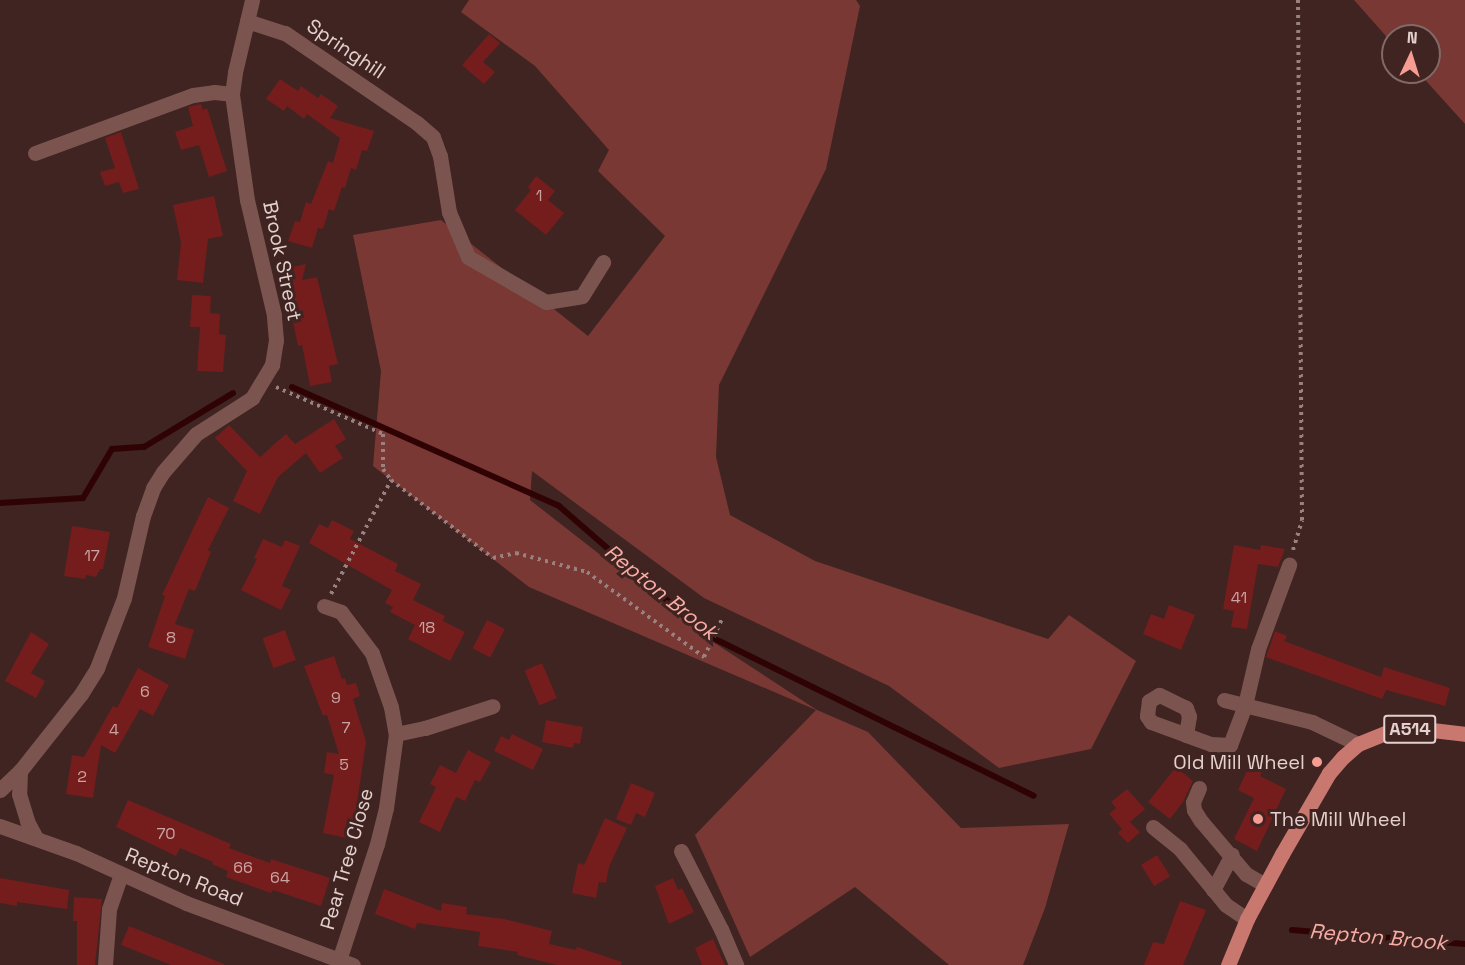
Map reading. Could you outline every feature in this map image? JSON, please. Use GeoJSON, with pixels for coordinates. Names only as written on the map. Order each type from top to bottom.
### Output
{"type":"FeatureCollection","features":[{"type":"Feature","properties":{"kind":"main road","name":"A514"},"geometry":{"type":"LineString","coordinates":[[1228,965],[1247,919],[1329,773],[1358,744],[1374,735],[1415,728],[1465,734]]}},
{"type":"Feature","properties":{"kind":"street","name":"Brook Street"},"geometry":{"type":"LineString","coordinates":[[0,790],[20,771],[81,694],[96,668],[124,598],[143,516],[153,488],[163,472],[196,434],[252,398],[264,382],[272,365],[276,340],[274,315],[247,200],[232,94],[252,0]]}},
{"type":"Feature","properties":{"kind":"street","name":"Springhill"},"geometry":{"type":"LineString","coordinates":[[247,21],[285,33],[417,123],[433,137],[440,156],[449,212],[468,257],[546,302],[582,296],[603,262]]}},
{"type":"Feature","properties":{"kind":"street"},"geometry":{"type":"LineString","coordinates":[[35,153],[193,94],[214,92],[232,94]]}},
{"type":"Feature","properties":{"kind":"street"},"geometry":{"type":"LineString","coordinates":[[1186,735],[1219,746],[1230,745],[1245,705],[1258,649],[1289,565]]}},
{"type":"Feature","properties":{"kind":"street","name":"Pear Tree Close"},"geometry":{"type":"LineString","coordinates":[[324,606],[341,612],[372,653],[389,697],[396,734],[387,799],[346,962]]}},
{"type":"Feature","properties":{"kind":"street"},"geometry":{"type":"LineString","coordinates":[[1224,700],[1312,722],[1358,744]]}},
{"type":"Feature","properties":{"kind":"street"},"geometry":{"type":"LineString","coordinates":[[396,734],[425,728],[493,706]]}},
{"type":"Feature","properties":{"kind":"street"},"geometry":{"type":"LineString","coordinates":[[20,771],[19,794],[27,821],[36,838]]}},
{"type":"Feature","properties":{"kind":"street"},"geometry":{"type":"LineString","coordinates":[[1199,788],[1193,801],[1194,810],[1246,874],[1265,885]]}},
{"type":"Feature","properties":{"kind":"street","name":"Repton Road"},"geometry":{"type":"LineString","coordinates":[[0,826],[76,853],[186,903],[346,962]]}},
{"type":"Feature","properties":{"kind":"street"},"geometry":{"type":"LineString","coordinates":[[1154,827],[1180,849],[1226,905],[1247,919]]}},
{"type":"Feature","properties":{"kind":"street"},"geometry":{"type":"LineString","coordinates":[[681,851],[721,929],[736,965]]}},
{"type":"Feature","properties":{"kind":"street"},"geometry":{"type":"LineString","coordinates":[[1213,890],[1232,855]]}},
{"type":"Feature","properties":{"kind":"street"},"geometry":{"type":"LineString","coordinates":[[105,965],[109,909],[121,875]]}},
{"type":"Feature","properties":{"kind":"path"},"geometry":{"type":"LineString","coordinates":[[1289,565],[1302,520],[1298,0]]}},
{"type":"Feature","properties":{"kind":"path"},"geometry":{"type":"LineString","coordinates":[[264,382],[383,434],[383,469],[391,480],[493,558],[516,553],[587,573],[704,657],[723,617]]}},
{"type":"Feature","properties":{"kind":"path"},"geometry":{"type":"LineString","coordinates":[[324,606],[391,480]]}},
{"type":"Feature","properties":{"kind":"shaded area"},"geometry":{"type":"Polygon","coordinates":[[[469,0],[856,0],[860,6],[826,169],[719,385],[716,457],[730,515],[815,561],[1048,639],[1069,615],[1136,661],[1091,749],[999,768],[889,686],[704,598],[532,471],[530,500],[707,638],[817,710],[868,732],[961,828],[1069,824],[1045,908],[1023,965],[949,965],[855,887],[750,957],[695,835],[816,710],[529,587],[373,466],[381,371],[353,235],[441,220],[588,336],[665,236],[598,171],[609,150],[535,66],[461,12],[469,0]]]}},
{"type":"Feature","properties":{"kind":"shaded area"},"geometry":{"type":"Polygon","coordinates":[[[1354,0],[1465,0],[1465,124],[1429,84],[1441,84],[1441,24],[1381,24],[1381,30],[1354,0]]]}},
{"type":"Feature","properties":{"kind":"building"},"geometry":{"type":"Polygon","coordinates":[[[489,34],[500,43],[483,62],[495,72],[484,84],[462,65],[489,34]]]}},
{"type":"Feature","properties":{"kind":"building"},"geometry":{"type":"Polygon","coordinates":[[[280,79],[298,91],[301,86],[318,98],[321,94],[338,106],[330,118],[374,131],[367,151],[362,150],[356,170],[351,168],[334,211],[329,209],[323,229],[318,228],[312,248],[288,241],[295,221],[300,222],[306,202],[311,204],[328,161],[333,163],[340,138],[307,114],[304,119],[287,106],[284,111],[266,99],[280,79]]]}},
{"type":"Feature","properties":{"kind":"building"},"geometry":{"type":"Polygon","coordinates":[[[201,104],[203,110],[207,108],[227,171],[209,177],[199,145],[181,150],[175,132],[193,126],[188,107],[201,104]]]}},
{"type":"Feature","properties":{"kind":"building"},"geometry":{"type":"Polygon","coordinates":[[[121,132],[139,189],[123,193],[119,182],[105,186],[100,172],[115,168],[105,138],[121,132]]]}},
{"type":"Feature","properties":{"kind":"building"},"geometry":{"type":"Polygon","coordinates":[[[536,176],[555,191],[548,200],[564,213],[546,235],[515,210],[531,190],[528,187],[536,176]]]}},
{"type":"Feature","properties":{"kind":"building"},"geometry":{"type":"Polygon","coordinates":[[[214,196],[223,236],[208,239],[203,283],[177,280],[181,243],[173,205],[214,196]]]}},
{"type":"Feature","properties":{"kind":"building"},"geometry":{"type":"Polygon","coordinates":[[[306,264],[302,280],[317,277],[338,364],[329,366],[332,382],[310,386],[302,345],[298,346],[282,269],[306,264]]]}},
{"type":"Feature","properties":{"kind":"building"},"geometry":{"type":"Polygon","coordinates":[[[192,295],[211,296],[210,313],[220,314],[219,334],[226,335],[223,372],[197,371],[200,327],[190,327],[192,295]]]}},
{"type":"Feature","properties":{"kind":"building"},"geometry":{"type":"Polygon","coordinates":[[[334,419],[346,439],[335,446],[343,458],[320,473],[306,453],[278,477],[260,514],[233,501],[247,471],[215,438],[229,425],[260,457],[286,434],[295,444],[334,419]]]}},
{"type":"Feature","properties":{"kind":"building"},"geometry":{"type":"Polygon","coordinates":[[[208,497],[229,508],[208,550],[211,552],[195,591],[189,589],[175,624],[194,630],[185,659],[148,647],[165,596],[162,595],[208,497]]]}},
{"type":"Feature","properties":{"kind":"building"},"geometry":{"type":"Polygon","coordinates":[[[332,520],[354,531],[350,539],[398,564],[395,571],[421,584],[413,600],[445,616],[443,621],[465,632],[450,661],[408,639],[415,625],[390,612],[393,607],[385,603],[392,590],[309,543],[319,524],[328,528],[332,520]]]}},
{"type":"Feature","properties":{"kind":"building"},"geometry":{"type":"Polygon","coordinates":[[[72,526],[110,532],[103,569],[100,569],[96,577],[86,575],[85,579],[64,576],[72,526]]]}},
{"type":"Feature","properties":{"kind":"building"},"geometry":{"type":"Polygon","coordinates":[[[263,539],[282,547],[285,540],[300,546],[282,586],[291,590],[281,610],[241,590],[257,559],[254,558],[263,539]]]}},
{"type":"Feature","properties":{"kind":"building"},"geometry":{"type":"Polygon","coordinates":[[[1234,545],[1260,550],[1261,545],[1285,549],[1278,567],[1258,564],[1247,629],[1231,627],[1234,611],[1223,609],[1234,545]]]}},
{"type":"Feature","properties":{"kind":"building"},"geometry":{"type":"Polygon","coordinates":[[[1169,605],[1195,615],[1181,650],[1143,634],[1151,614],[1164,619],[1169,605]]]}},
{"type":"Feature","properties":{"kind":"building"},"geometry":{"type":"Polygon","coordinates":[[[487,620],[505,629],[490,658],[472,649],[487,620]]]}},
{"type":"Feature","properties":{"kind":"building"},"geometry":{"type":"Polygon","coordinates":[[[285,630],[296,660],[273,668],[262,638],[285,630]]]}},
{"type":"Feature","properties":{"kind":"building"},"geometry":{"type":"Polygon","coordinates":[[[1275,631],[1287,636],[1284,641],[1381,677],[1384,667],[1450,688],[1445,706],[1386,690],[1382,699],[1266,657],[1275,631]]]}},
{"type":"Feature","properties":{"kind":"building"},"geometry":{"type":"Polygon","coordinates":[[[31,632],[49,644],[31,673],[45,681],[36,698],[5,681],[31,632]]]}},
{"type":"Feature","properties":{"kind":"building"},"geometry":{"type":"Polygon","coordinates":[[[334,656],[342,679],[345,678],[347,685],[356,683],[360,696],[353,699],[366,742],[353,830],[348,829],[347,838],[323,833],[334,775],[324,773],[327,752],[339,754],[327,715],[323,716],[304,666],[334,656]]]}},
{"type":"Feature","properties":{"kind":"building"},"geometry":{"type":"Polygon","coordinates":[[[542,663],[557,698],[539,705],[525,670],[542,663]]]}},
{"type":"Feature","properties":{"kind":"building"},"geometry":{"type":"Polygon","coordinates":[[[138,668],[169,685],[153,716],[140,709],[115,753],[101,745],[93,798],[66,794],[72,755],[84,757],[113,706],[117,708],[138,668]]]}},
{"type":"Feature","properties":{"kind":"building"},"geometry":{"type":"Polygon","coordinates":[[[546,720],[583,727],[580,744],[574,743],[573,748],[542,742],[546,720]]]}},
{"type":"Feature","properties":{"kind":"building"},"geometry":{"type":"Polygon","coordinates":[[[512,734],[543,749],[533,770],[494,751],[501,736],[509,740],[512,734]]]}},
{"type":"Feature","properties":{"kind":"building"},"geometry":{"type":"Polygon","coordinates":[[[468,750],[491,762],[480,782],[475,780],[465,801],[456,797],[440,832],[419,822],[436,787],[430,784],[440,765],[456,773],[468,750]]]}},
{"type":"Feature","properties":{"kind":"building","name":"The Mill Wheel"},"geometry":{"type":"Polygon","coordinates":[[[1252,760],[1265,766],[1260,776],[1286,789],[1257,851],[1234,839],[1254,798],[1238,790],[1252,760]]]}},
{"type":"Feature","properties":{"kind":"building"},"geometry":{"type":"Polygon","coordinates":[[[1176,767],[1193,781],[1183,802],[1170,819],[1148,802],[1176,767]]]}},
{"type":"Feature","properties":{"kind":"building"},"geometry":{"type":"Polygon","coordinates":[[[631,783],[655,793],[645,817],[636,813],[631,825],[616,819],[631,783]]]}},
{"type":"Feature","properties":{"kind":"building"},"geometry":{"type":"Polygon","coordinates":[[[1127,789],[1145,809],[1130,822],[1140,832],[1128,843],[1118,833],[1122,829],[1109,814],[1116,808],[1111,802],[1127,789]]]}},
{"type":"Feature","properties":{"kind":"building"},"geometry":{"type":"Polygon","coordinates":[[[128,800],[231,844],[229,848],[270,863],[271,859],[330,878],[321,906],[273,890],[271,893],[226,877],[228,871],[212,864],[213,862],[180,848],[176,856],[116,827],[128,800]]]}},
{"type":"Feature","properties":{"kind":"building"},"geometry":{"type":"Polygon","coordinates":[[[605,818],[627,828],[609,867],[606,883],[599,882],[596,898],[572,893],[578,863],[584,865],[605,818]]]}},
{"type":"Feature","properties":{"kind":"building"},"geometry":{"type":"Polygon","coordinates":[[[1157,855],[1170,876],[1154,886],[1141,865],[1157,855]]]}},
{"type":"Feature","properties":{"kind":"building"},"geometry":{"type":"Polygon","coordinates":[[[0,878],[69,890],[67,909],[17,902],[17,906],[0,903],[0,878]]]}},
{"type":"Feature","properties":{"kind":"building"},"geometry":{"type":"Polygon","coordinates":[[[673,878],[678,890],[682,888],[694,912],[669,924],[655,886],[673,878]]]}},
{"type":"Feature","properties":{"kind":"building"},"geometry":{"type":"Polygon","coordinates":[[[384,889],[441,911],[442,903],[467,907],[466,914],[504,919],[552,931],[549,944],[576,950],[577,947],[622,962],[621,965],[557,965],[517,955],[518,952],[478,946],[480,932],[417,923],[415,929],[375,914],[384,889]]]}},
{"type":"Feature","properties":{"kind":"building"},"geometry":{"type":"Polygon","coordinates":[[[74,897],[102,899],[95,965],[77,965],[77,921],[73,921],[74,897]]]}},
{"type":"Feature","properties":{"kind":"building"},"geometry":{"type":"Polygon","coordinates":[[[1180,901],[1206,910],[1183,965],[1144,965],[1153,942],[1164,944],[1180,901]]]}},
{"type":"Feature","properties":{"kind":"building"},"geometry":{"type":"Polygon","coordinates":[[[129,926],[224,965],[171,965],[121,945],[129,926]]]}},
{"type":"Feature","properties":{"kind":"building"},"geometry":{"type":"Polygon","coordinates":[[[713,939],[725,965],[702,965],[695,948],[713,939]]]}},
{"type":"Feature","properties":{"kind":"waterway","name":"Repton Brook"},"geometry":{"type":"LineString","coordinates":[[292,387],[559,506],[707,635],[1034,796]]}},
{"type":"Feature","properties":{"kind":"waterway","name":"Repton Brook"},"geometry":{"type":"LineString","coordinates":[[0,503],[83,498],[112,449],[144,447],[233,393]]}},
{"type":"Feature","properties":{"kind":"waterway","name":"Repton Brook"},"geometry":{"type":"LineString","coordinates":[[1292,930],[1465,944]]}},
{"type":"Feature","properties":{"kind":"place","name":"Old Mill Wheel"},"geometry":{"type":"Point","coordinates":[1317,762]}},
{"type":"Feature","properties":{"kind":"place","name":"The Mill Wheel"},"geometry":{"type":"Point","coordinates":[1258,819]}}]}
